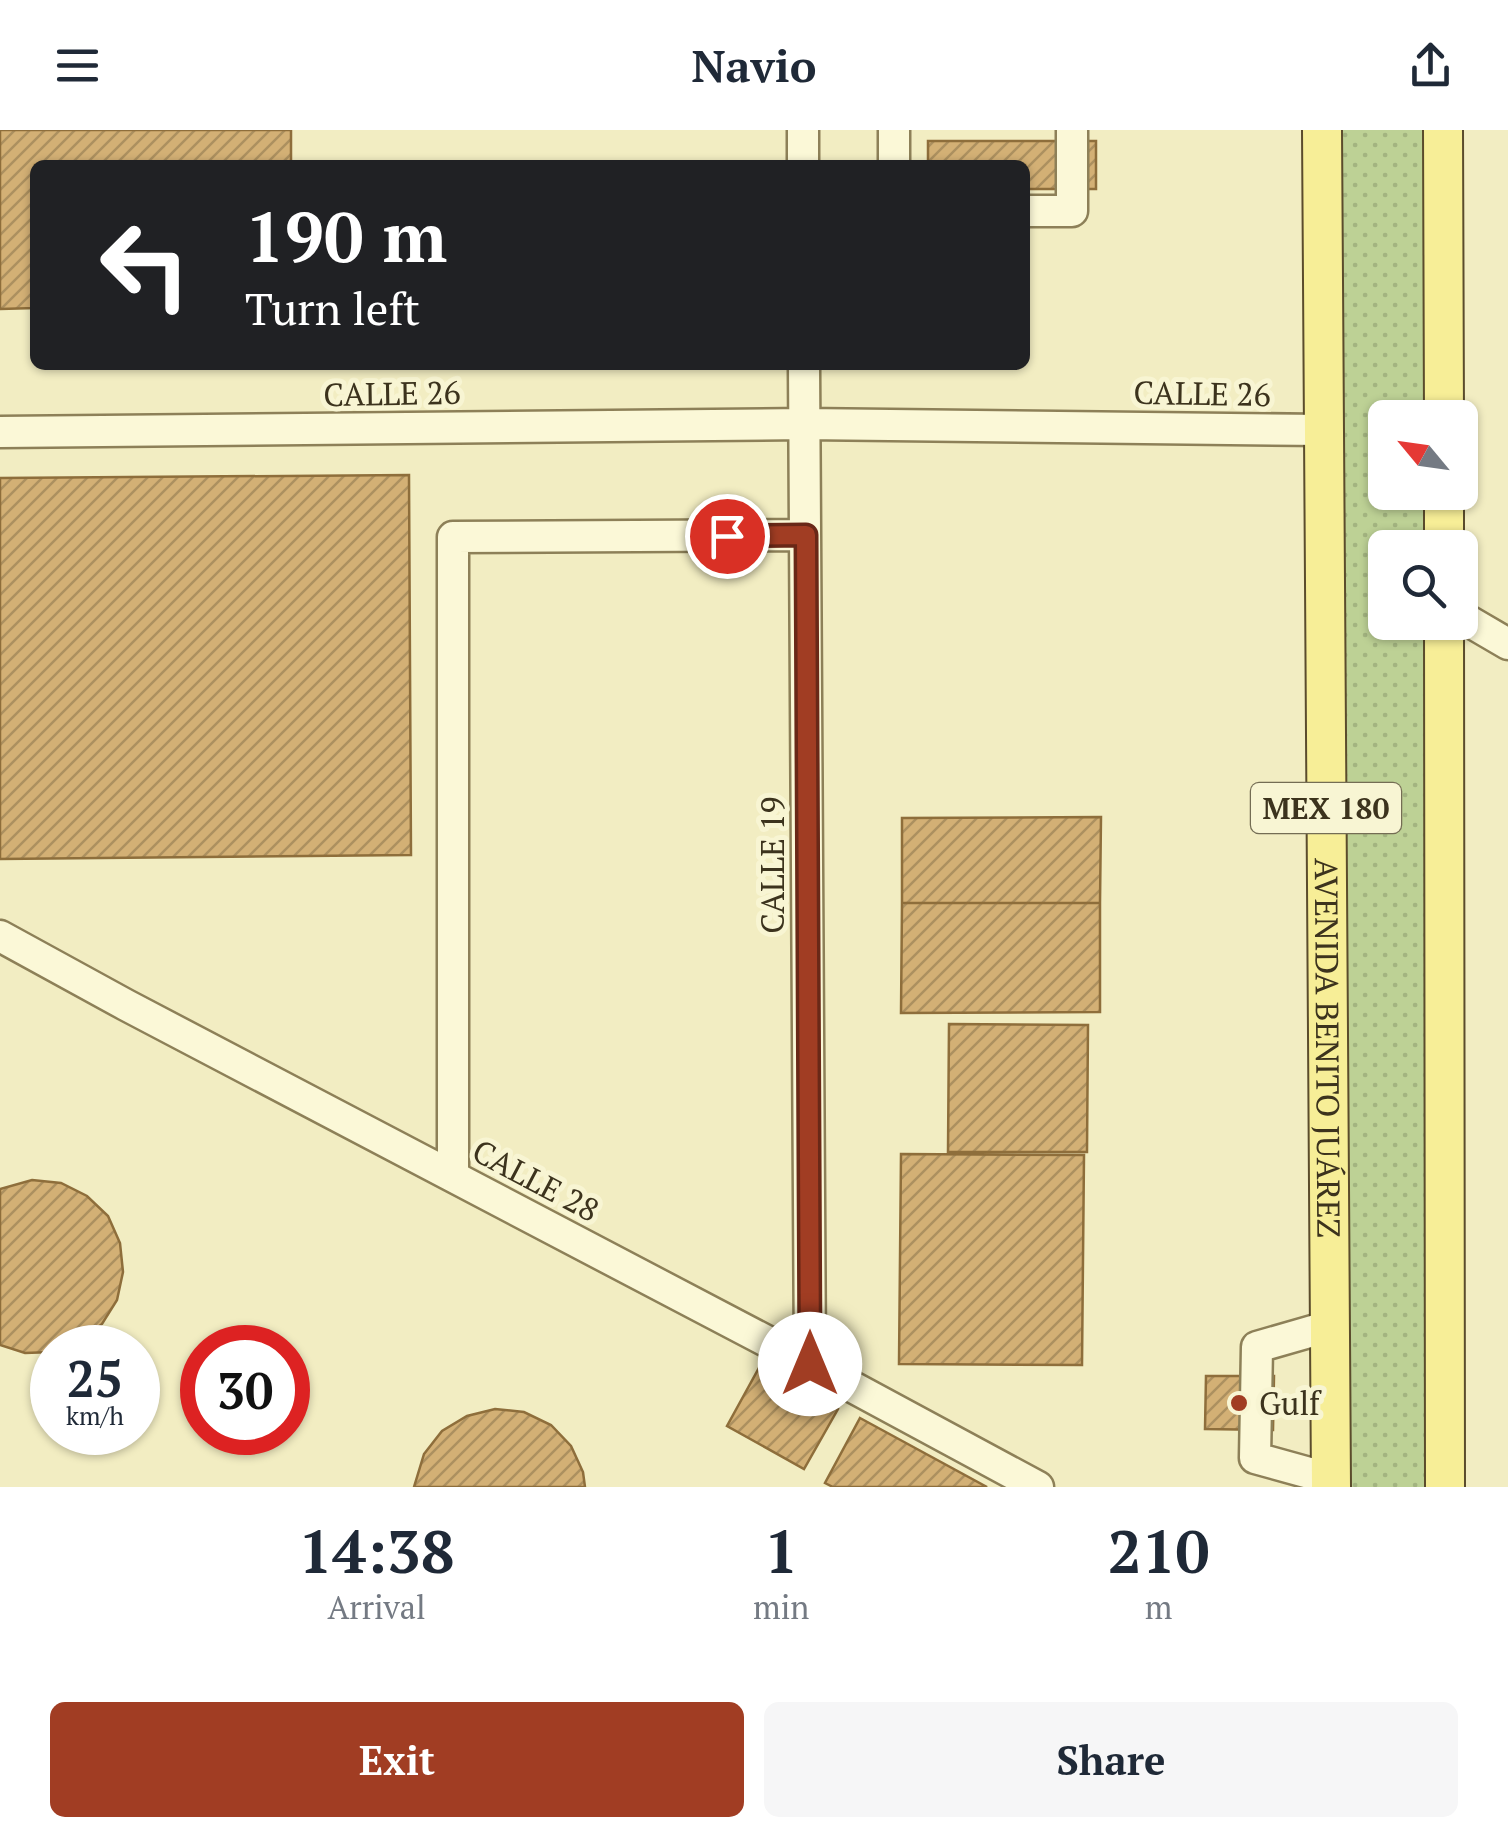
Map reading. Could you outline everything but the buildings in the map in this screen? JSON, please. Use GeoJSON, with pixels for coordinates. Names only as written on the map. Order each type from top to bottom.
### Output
{"type":"FeatureCollection","features":[{"type":"Feature","properties":{"kind":"main road","name":"AVENIDA BENITO JUÁREZ"},"geometry":{"type":"LineString","coordinates":[[1322,130],[1331,1483]]}},
{"type":"Feature","properties":{"kind":"main road"},"geometry":{"type":"LineString","coordinates":[[1444,130],[1444,400]]}},
{"type":"Feature","properties":{"kind":"main road","name":"MEX 180"},"geometry":{"type":"LineString","coordinates":[[1444,640],[1445,1487]]}},
{"type":"Feature","properties":{"kind":"street"},"geometry":{"type":"LineString","coordinates":[[803,130],[803,160]]}},
{"type":"Feature","properties":{"kind":"street"},"geometry":{"type":"LineString","coordinates":[[894,130],[894,160]]}},
{"type":"Feature","properties":{"kind":"street"},"geometry":{"type":"LineString","coordinates":[[1030,212],[1072,211],[1072,130]]}},
{"type":"Feature","properties":{"kind":"street","name":"CALLE 19"},"geometry":{"type":"LineString","coordinates":[[804,370],[810,1364]]}},
{"type":"Feature","properties":{"kind":"street","name":"CALLE 26"},"geometry":{"type":"LineString","coordinates":[[0,432],[805,424],[1324,430]]}},
{"type":"Feature","properties":{"kind":"street"},"geometry":{"type":"LineString","coordinates":[[453,1176],[453,537],[806,535]]}},
{"type":"Feature","properties":{"kind":"street"},"geometry":{"type":"LineString","coordinates":[[1478,626],[1508,644]]}},
{"type":"Feature","properties":{"kind":"street","name":"CALLE 28"},"geometry":{"type":"LineString","coordinates":[[0,936],[1038,1487]]}},
{"type":"Feature","properties":{"kind":"street"},"geometry":{"type":"LineString","coordinates":[[1330,1326],[1256,1347],[1255,1458],[1331,1483]]}},
{"type":"Feature","properties":{"kind":"green space"},"geometry":{"type":"Polygon","coordinates":[[[1340,130],[1426,130],[1427,400],[1368,400],[1368,510],[1428,510],[1428,530],[1368,530],[1368,640],[1428,640],[1432,1487],[1351,1487],[1340,130]]]}},
{"type":"Feature","properties":{"kind":"place","name":"Gulf"},"geometry":{"type":"Point","coordinates":[1239,1403]}},
{"type":"Feature","properties":{"kind":"route"},"geometry":{"type":"LineString","coordinates":[[727,536],[806,535],[810,1364]]}}]}
